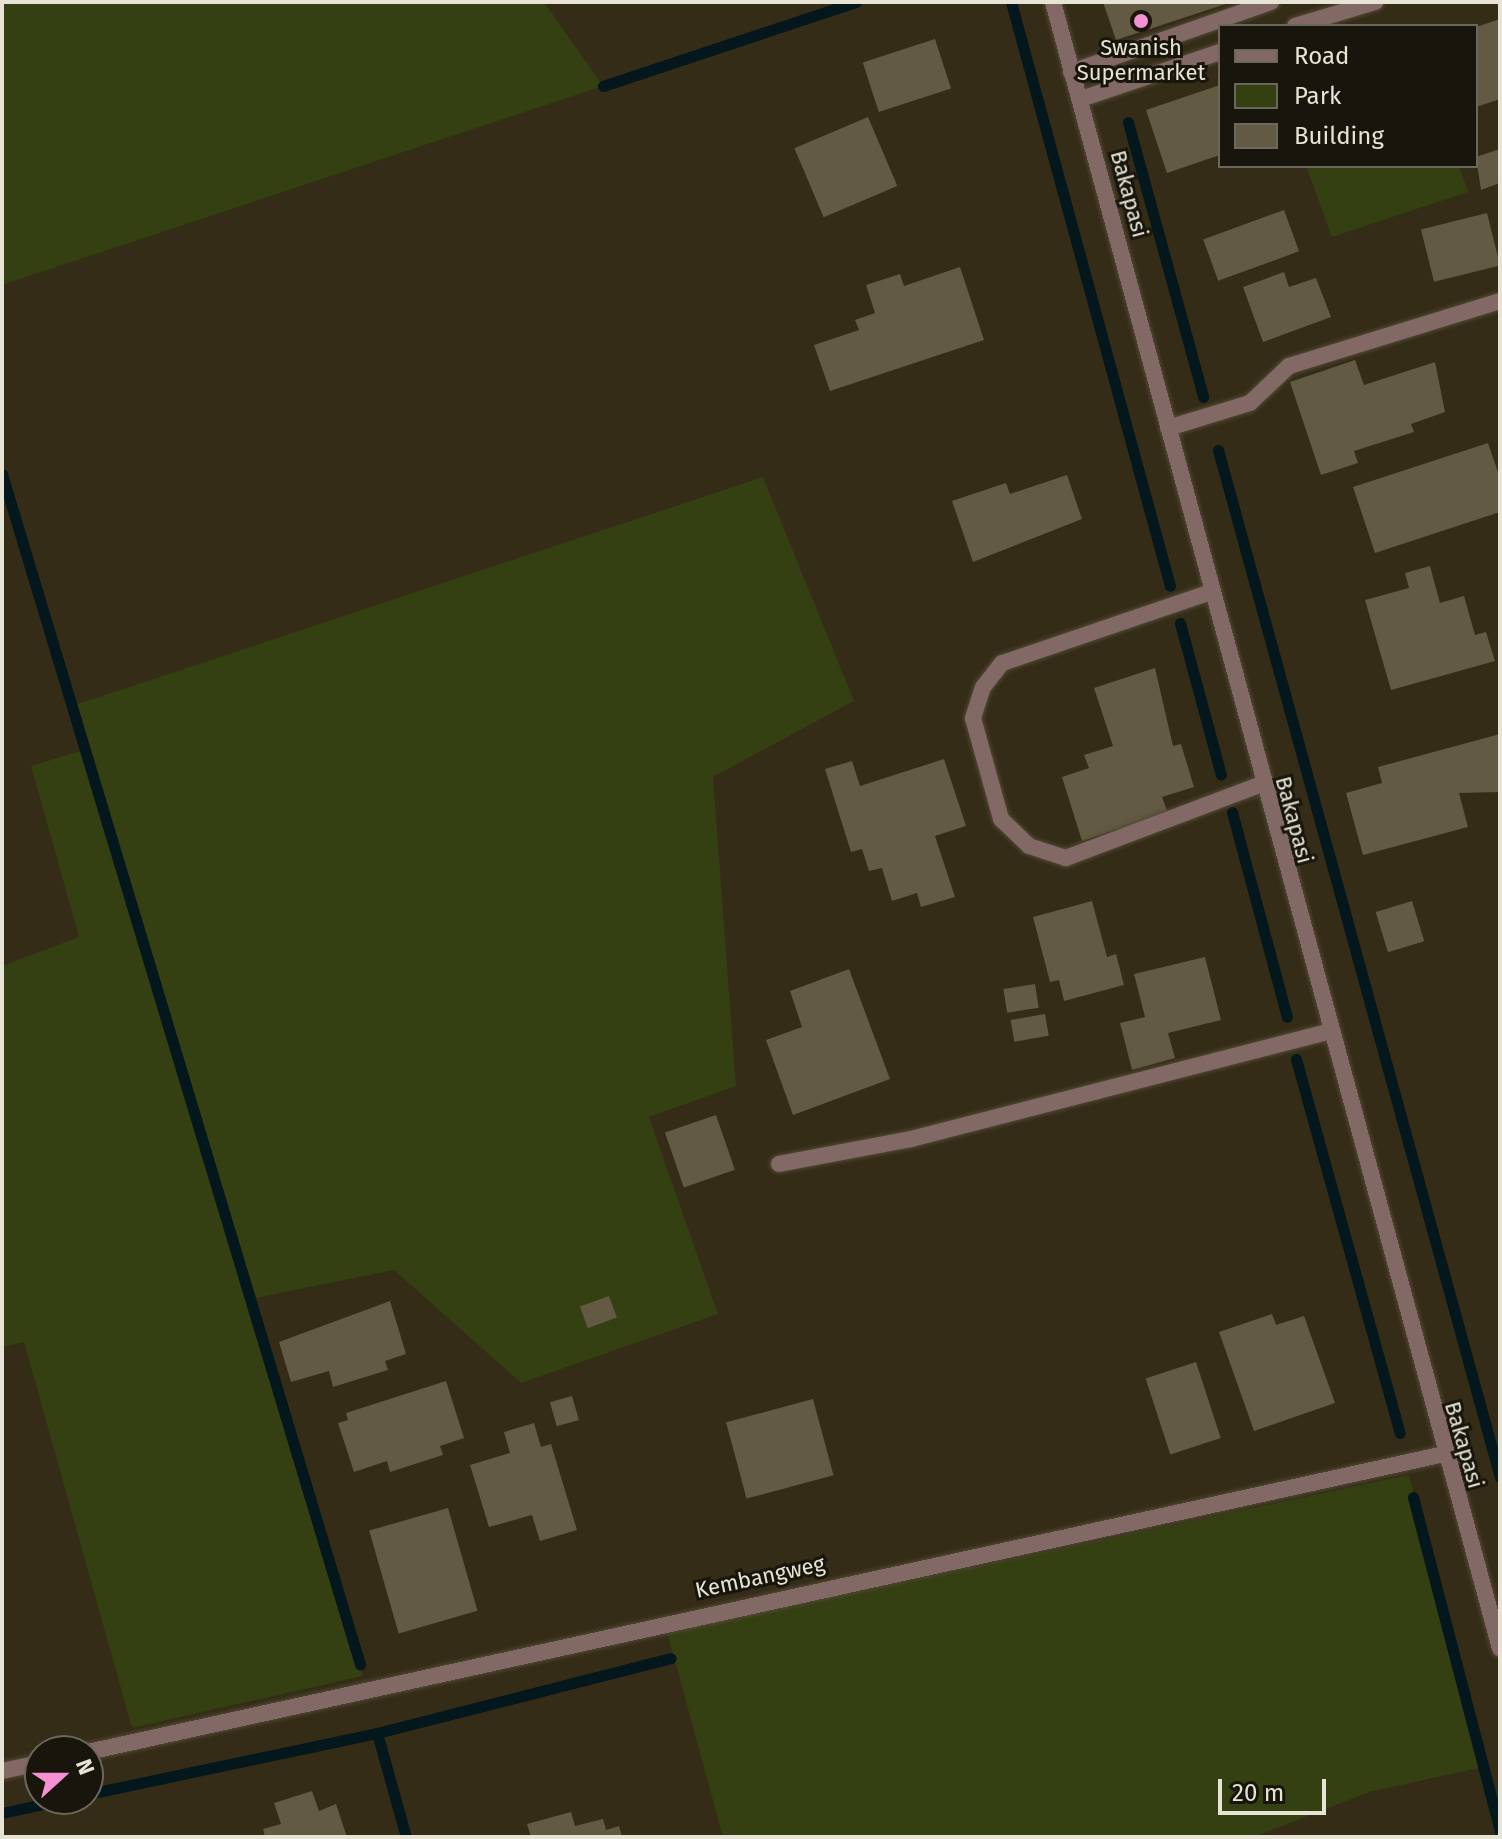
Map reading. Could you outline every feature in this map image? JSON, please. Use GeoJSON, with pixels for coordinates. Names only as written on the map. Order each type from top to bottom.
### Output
{"type":"FeatureCollection","features":[{"type":"Feature","properties":{"kind":"street","name":"Bakapasi"},"geometry":{"type":"LineString","coordinates":[[1053,2],[1328,1032],[1500,1648]]}},
{"type":"Feature","properties":{"kind":"street"},"geometry":{"type":"LineString","coordinates":[[1071,72],[1271,2]]}},
{"type":"Feature","properties":{"kind":"street"},"geometry":{"type":"LineString","coordinates":[[1302,24],[1375,2]]}},
{"type":"Feature","properties":{"kind":"street"},"geometry":{"type":"LineString","coordinates":[[1081,99],[1218,53]]}},
{"type":"Feature","properties":{"kind":"street"},"geometry":{"type":"LineString","coordinates":[[1168,428],[1260,398],[1289,366],[1500,301]]}},
{"type":"Feature","properties":{"kind":"street"},"geometry":{"type":"LineString","coordinates":[[1211,592],[1002,663],[983,687],[973,718],[1001,819],[1029,846],[1066,858],[1262,784]]}},
{"type":"Feature","properties":{"kind":"street"},"geometry":{"type":"LineString","coordinates":[[779,1164],[911,1139],[1328,1032]]}},
{"type":"Feature","properties":{"kind":"street","name":"Kembangweg"},"geometry":{"type":"LineString","coordinates":[[104,1748],[1444,1454]]}},
{"type":"Feature","properties":{"kind":"street"},"geometry":{"type":"LineString","coordinates":[[2,1771],[24,1766]]}},
{"type":"Feature","properties":{"kind":"green space"},"geometry":{"type":"Polygon","coordinates":[[[2,2],[544,2],[603,86],[2,285],[2,2]]]}},
{"type":"Feature","properties":{"kind":"green space"},"geometry":{"type":"Polygon","coordinates":[[[1307,168],[1460,168],[1468,192],[1332,237],[1307,168]]]}},
{"type":"Feature","properties":{"kind":"green space"},"geometry":{"type":"Polygon","coordinates":[[[763,477],[854,701],[713,777],[736,1086],[649,1117],[718,1314],[521,1383],[394,1270],[250,1299],[363,1676],[132,1728],[24,1342],[2,1347],[2,966],[79,937],[31,766],[84,750],[72,706],[763,477]]]}},
{"type":"Feature","properties":{"kind":"green space"},"geometry":{"type":"Polygon","coordinates":[[[1409,1475],[1483,1767],[1369,1792],[1254,1837],[723,1837],[667,1632],[1409,1475]]]}},
{"type":"Feature","properties":{"kind":"building","name":"Swanish Supermarket"},"geometry":{"type":"Polygon","coordinates":[[[1103,2],[1229,2],[1229,3],[1116,40],[1103,2]]]}},
{"type":"Feature","properties":{"kind":"building"},"geometry":{"type":"Polygon","coordinates":[[[1500,19],[1500,99],[1478,106],[1478,26],[1500,19]]]}},
{"type":"Feature","properties":{"kind":"building"},"geometry":{"type":"Polygon","coordinates":[[[935,39],[951,88],[879,112],[863,62],[935,39]]]}},
{"type":"Feature","properties":{"kind":"building"},"geometry":{"type":"Polygon","coordinates":[[[1218,86],[1218,156],[1167,173],[1146,110],[1218,86]]]}},
{"type":"Feature","properties":{"kind":"building"},"geometry":{"type":"Polygon","coordinates":[[[868,117],[897,186],[824,217],[794,148],[868,117]]]}},
{"type":"Feature","properties":{"kind":"building"},"geometry":{"type":"Polygon","coordinates":[[[1500,149],[1500,183],[1481,190],[1478,156],[1500,149]]]}},
{"type":"Feature","properties":{"kind":"building"},"geometry":{"type":"Polygon","coordinates":[[[1284,210],[1299,251],[1218,281],[1203,239],[1284,210]]]}},
{"type":"Feature","properties":{"kind":"building"},"geometry":{"type":"Polygon","coordinates":[[[1487,213],[1500,265],[1434,282],[1421,229],[1487,213]]]}},
{"type":"Feature","properties":{"kind":"building"},"geometry":{"type":"Polygon","coordinates":[[[960,267],[984,340],[830,391],[814,345],[859,330],[855,320],[875,313],[866,285],[900,274],[904,286],[960,267]]]}},
{"type":"Feature","properties":{"kind":"building"},"geometry":{"type":"Polygon","coordinates":[[[1284,272],[1289,287],[1316,278],[1331,317],[1263,342],[1243,287],[1284,272]]]}},
{"type":"Feature","properties":{"kind":"building"},"geometry":{"type":"Polygon","coordinates":[[[1355,360],[1364,385],[1435,362],[1445,412],[1411,424],[1414,432],[1354,451],[1358,463],[1321,475],[1290,382],[1355,360]]]}},
{"type":"Feature","properties":{"kind":"building"},"geometry":{"type":"Polygon","coordinates":[[[1488,443],[1500,478],[1500,512],[1375,553],[1353,487],[1488,443]]]}},
{"type":"Feature","properties":{"kind":"building"},"geometry":{"type":"Polygon","coordinates":[[[1067,475],[1082,519],[973,562],[952,501],[1006,483],[1010,494],[1067,475]]]}},
{"type":"Feature","properties":{"kind":"building"},"geometry":{"type":"Polygon","coordinates":[[[1430,566],[1440,603],[1464,596],[1475,635],[1486,632],[1495,661],[1391,690],[1365,600],[1409,588],[1405,573],[1430,566]]]}},
{"type":"Feature","properties":{"kind":"building"},"geometry":{"type":"Polygon","coordinates":[[[1155,668],[1173,746],[1181,744],[1194,787],[1162,797],[1168,813],[1082,841],[1062,777],[1089,768],[1084,755],[1113,746],[1094,688],[1155,668]]]}},
{"type":"Feature","properties":{"kind":"building"},"geometry":{"type":"Polygon","coordinates":[[[1500,734],[1500,792],[1459,793],[1468,827],[1363,855],[1346,793],[1382,783],[1378,767],[1500,734]]]}},
{"type":"Feature","properties":{"kind":"building"},"geometry":{"type":"Polygon","coordinates":[[[944,759],[966,826],[935,836],[955,897],[921,907],[917,893],[892,901],[882,868],[869,871],[862,849],[851,852],[825,769],[852,761],[860,786],[944,759]]]}},
{"type":"Feature","properties":{"kind":"building"},"geometry":{"type":"Polygon","coordinates":[[[1092,901],[1107,957],[1116,954],[1124,985],[1064,1001],[1059,980],[1050,982],[1033,917],[1092,901]]]}},
{"type":"Feature","properties":{"kind":"building"},"geometry":{"type":"Polygon","coordinates":[[[1412,901],[1424,941],[1388,952],[1376,912],[1412,901]]]}},
{"type":"Feature","properties":{"kind":"building"},"geometry":{"type":"Polygon","coordinates":[[[1205,957],[1221,1020],[1168,1033],[1175,1058],[1132,1070],[1120,1023],[1145,1017],[1134,974],[1205,957]]]}},
{"type":"Feature","properties":{"kind":"building"},"geometry":{"type":"Polygon","coordinates":[[[849,969],[890,1079],[793,1115],[766,1040],[802,1027],[790,991],[849,969]]]}},
{"type":"Feature","properties":{"kind":"building"},"geometry":{"type":"Polygon","coordinates":[[[1035,984],[1039,1008],[1007,1013],[1003,989],[1035,984]]]}},
{"type":"Feature","properties":{"kind":"building"},"geometry":{"type":"Polygon","coordinates":[[[1045,1014],[1049,1036],[1014,1042],[1011,1020],[1045,1014]]]}},
{"type":"Feature","properties":{"kind":"building"},"geometry":{"type":"Polygon","coordinates":[[[716,1115],[735,1170],[684,1187],[665,1133],[716,1115]]]}},
{"type":"Feature","properties":{"kind":"building"},"geometry":{"type":"Polygon","coordinates":[[[609,1296],[617,1318],[588,1328],[580,1307],[609,1296]]]}},
{"type":"Feature","properties":{"kind":"building"},"geometry":{"type":"Polygon","coordinates":[[[390,1301],[406,1354],[385,1361],[388,1370],[333,1387],[329,1371],[291,1382],[279,1342],[390,1301]]]}},
{"type":"Feature","properties":{"kind":"building"},"geometry":{"type":"Polygon","coordinates":[[[1272,1314],[1276,1325],[1304,1316],[1335,1403],[1254,1431],[1219,1332],[1272,1314]]]}},
{"type":"Feature","properties":{"kind":"building"},"geometry":{"type":"Polygon","coordinates":[[[1196,1362],[1221,1438],[1170,1454],[1146,1378],[1196,1362]]]}},
{"type":"Feature","properties":{"kind":"building"},"geometry":{"type":"Polygon","coordinates":[[[446,1381],[464,1438],[440,1446],[443,1455],[390,1472],[387,1461],[354,1472],[338,1423],[348,1420],[346,1413],[446,1381]]]}},
{"type":"Feature","properties":{"kind":"building"},"geometry":{"type":"Polygon","coordinates":[[[572,1396],[579,1420],[557,1426],[550,1402],[572,1396]]]}},
{"type":"Feature","properties":{"kind":"building"},"geometry":{"type":"Polygon","coordinates":[[[813,1399],[833,1475],[747,1499],[726,1422],[813,1399]]]}},
{"type":"Feature","properties":{"kind":"building"},"geometry":{"type":"Polygon","coordinates":[[[534,1423],[541,1447],[551,1444],[577,1530],[540,1541],[532,1515],[489,1527],[470,1465],[510,1453],[504,1432],[534,1423]]]}},
{"type":"Feature","properties":{"kind":"building"},"geometry":{"type":"Polygon","coordinates":[[[448,1508],[477,1611],[399,1633],[369,1531],[448,1508]]]}},
{"type":"Feature","properties":{"kind":"building"},"geometry":{"type":"Polygon","coordinates":[[[312,1791],[319,1811],[336,1804],[347,1837],[265,1837],[263,1829],[281,1824],[274,1803],[312,1791]]]}},
{"type":"Feature","properties":{"kind":"building"},"geometry":{"type":"Polygon","coordinates":[[[571,1812],[575,1826],[603,1819],[606,1830],[619,1826],[622,1837],[531,1837],[527,1824],[571,1812]]]}},
{"type":"Feature","properties":{"kind":"waterway"},"geometry":{"type":"LineString","coordinates":[[603,86],[856,2]]}},
{"type":"Feature","properties":{"kind":"waterway"},"geometry":{"type":"LineString","coordinates":[[1011,2],[1170,586]]}},
{"type":"Feature","properties":{"kind":"waterway"},"geometry":{"type":"LineString","coordinates":[[1128,122],[1203,397]]}},
{"type":"Feature","properties":{"kind":"waterway"},"geometry":{"type":"LineString","coordinates":[[1218,450],[1500,1477]]}},
{"type":"Feature","properties":{"kind":"waterway"},"geometry":{"type":"LineString","coordinates":[[2,474],[360,1664]]}},
{"type":"Feature","properties":{"kind":"waterway"},"geometry":{"type":"LineString","coordinates":[[1180,623],[1221,775]]}},
{"type":"Feature","properties":{"kind":"waterway"},"geometry":{"type":"LineString","coordinates":[[1232,812],[1287,1017]]}},
{"type":"Feature","properties":{"kind":"waterway"},"geometry":{"type":"LineString","coordinates":[[1296,1059],[1400,1433]]}},
{"type":"Feature","properties":{"kind":"waterway"},"geometry":{"type":"LineString","coordinates":[[1413,1497],[1500,1832]]}},
{"type":"Feature","properties":{"kind":"waterway"},"geometry":{"type":"LineString","coordinates":[[104,1791],[377,1733],[671,1658]]}},
{"type":"Feature","properties":{"kind":"waterway"},"geometry":{"type":"LineString","coordinates":[[377,1733],[406,1837]]}},
{"type":"Feature","properties":{"kind":"waterway"},"geometry":{"type":"LineString","coordinates":[[2,1813],[24,1808]]}},
{"type":"Feature","properties":{"kind":"place","name":"Swanish Supermarket"},"geometry":{"type":"Point","coordinates":[1141,21]}}]}
